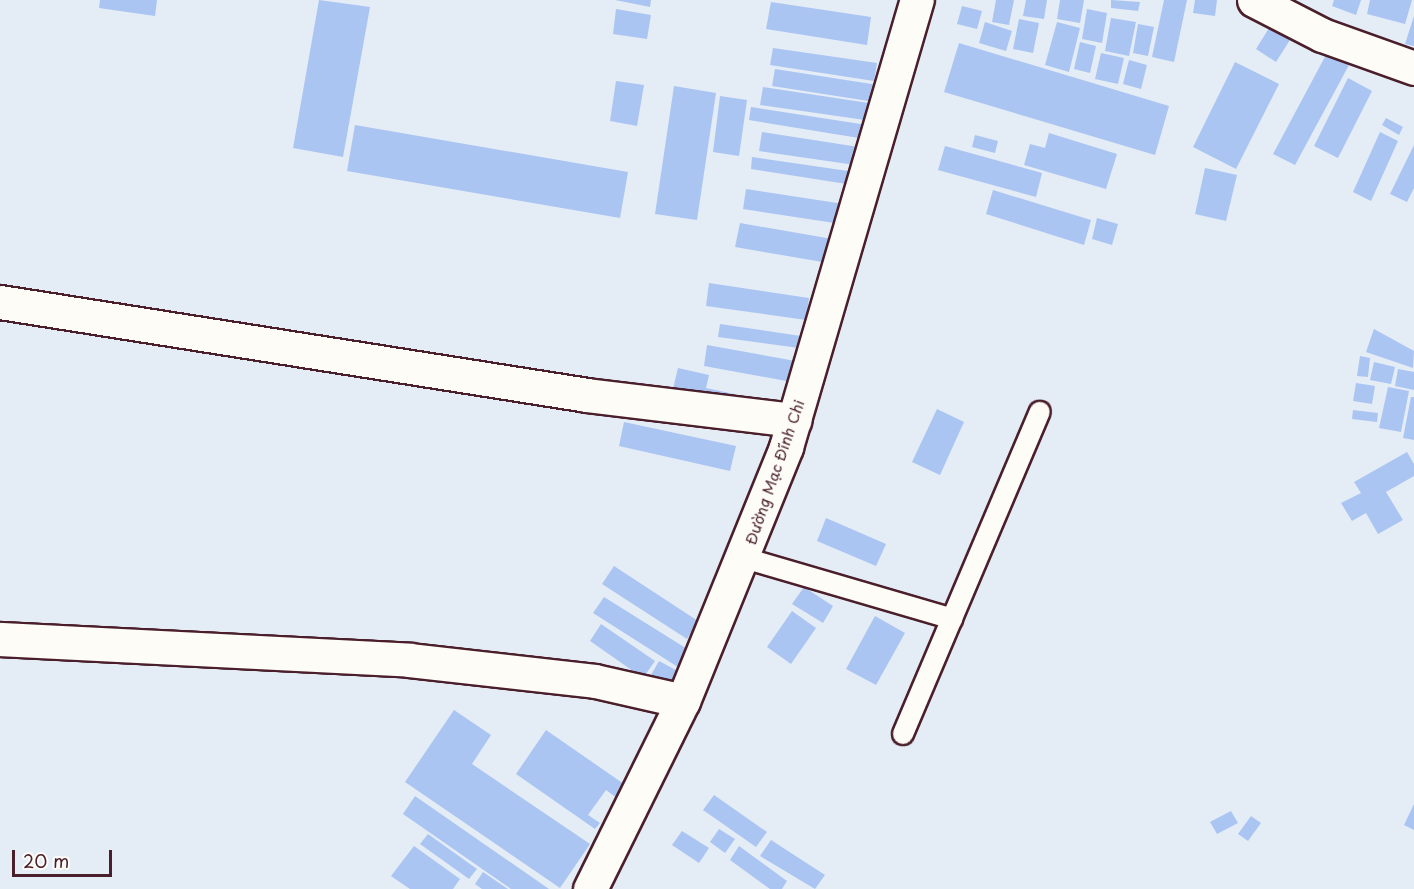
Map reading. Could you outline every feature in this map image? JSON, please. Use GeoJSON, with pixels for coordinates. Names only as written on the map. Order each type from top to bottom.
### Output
{"type":"FeatureCollection","features":[{"type":"Feature","properties":{"kind":"street","name":"Đường Mạc Đĩnh Chi"},"geometry":{"type":"LineString","coordinates":[[590,889],[683,702],[744,558],[794,420],[917,0]]}},
{"type":"Feature","properties":{"kind":"street"},"geometry":{"type":"LineString","coordinates":[[1254,0],[1322,35],[1414,68]]}},
{"type":"Feature","properties":{"kind":"street"},"geometry":{"type":"LineString","coordinates":[[0,302],[587,395],[794,420]]}},
{"type":"Feature","properties":{"kind":"street"},"geometry":{"type":"LineString","coordinates":[[0,639],[409,660],[595,681],[683,702]]}},
{"type":"Feature","properties":{"kind":"lane"},"geometry":{"type":"LineString","coordinates":[[903,734],[1040,412]]}},
{"type":"Feature","properties":{"kind":"lane"},"geometry":{"type":"LineString","coordinates":[[744,558],[952,619]]}},
{"type":"Feature","properties":{"kind":"building"},"geometry":{"type":"Polygon","coordinates":[[[100,0],[157,0],[155,16],[99,8],[100,0]]]}},
{"type":"Feature","properties":{"kind":"building"},"geometry":{"type":"Polygon","coordinates":[[[319,0],[370,7],[343,157],[293,148],[319,0]]]}},
{"type":"Feature","properties":{"kind":"building"},"geometry":{"type":"Polygon","coordinates":[[[615,0],[651,0],[650,7],[615,0]]]}},
{"type":"Feature","properties":{"kind":"building"},"geometry":{"type":"Polygon","coordinates":[[[996,0],[1014,0],[1009,25],[992,22],[996,0]]]}},
{"type":"Feature","properties":{"kind":"building"},"geometry":{"type":"Polygon","coordinates":[[[1026,0],[1047,0],[1044,19],[1023,16],[1026,0]]]}},
{"type":"Feature","properties":{"kind":"building"},"geometry":{"type":"Polygon","coordinates":[[[1060,0],[1084,0],[1080,23],[1057,19],[1060,0]]]}},
{"type":"Feature","properties":{"kind":"building"},"geometry":{"type":"Polygon","coordinates":[[[1111,0],[1140,2],[1138,11],[1111,8],[1111,0]]]}},
{"type":"Feature","properties":{"kind":"building"},"geometry":{"type":"Polygon","coordinates":[[[1164,0],[1187,0],[1174,62],[1152,57],[1164,0]]]}},
{"type":"Feature","properties":{"kind":"building"},"geometry":{"type":"Polygon","coordinates":[[[1195,0],[1217,0],[1215,16],[1193,13],[1195,0]]]}},
{"type":"Feature","properties":{"kind":"building"},"geometry":{"type":"Polygon","coordinates":[[[1334,0],[1361,0],[1356,15],[1332,6],[1334,0]]]}},
{"type":"Feature","properties":{"kind":"building"},"geometry":{"type":"Polygon","coordinates":[[[1370,0],[1412,0],[1405,24],[1367,14],[1370,0]]]}},
{"type":"Feature","properties":{"kind":"building"},"geometry":{"type":"Polygon","coordinates":[[[771,2],[871,17],[867,45],[766,29],[771,2]]]}},
{"type":"Feature","properties":{"kind":"building"},"geometry":{"type":"Polygon","coordinates":[[[962,6],[982,11],[977,29],[957,24],[962,6]]]}},
{"type":"Feature","properties":{"kind":"building"},"geometry":{"type":"Polygon","coordinates":[[[616,9],[651,15],[647,39],[613,34],[616,9]]]}},
{"type":"Feature","properties":{"kind":"building"},"geometry":{"type":"Polygon","coordinates":[[[1087,9],[1107,13],[1102,43],[1082,39],[1087,9]]]}},
{"type":"Feature","properties":{"kind":"building"},"geometry":{"type":"Polygon","coordinates":[[[1414,16],[1414,46],[1405,44],[1414,16]]]}},
{"type":"Feature","properties":{"kind":"building"},"geometry":{"type":"Polygon","coordinates":[[[1111,18],[1136,22],[1129,56],[1105,51],[1111,18]]]}},
{"type":"Feature","properties":{"kind":"building"},"geometry":{"type":"Polygon","coordinates":[[[1019,19],[1039,23],[1033,53],[1013,49],[1019,19]]]}},
{"type":"Feature","properties":{"kind":"building"},"geometry":{"type":"Polygon","coordinates":[[[1274,20],[1295,32],[1276,62],[1256,49],[1274,20]]]}},
{"type":"Feature","properties":{"kind":"building"},"geometry":{"type":"Polygon","coordinates":[[[985,22],[1012,31],[1006,51],[979,43],[985,22]]]}},
{"type":"Feature","properties":{"kind":"building"},"geometry":{"type":"Polygon","coordinates":[[[1057,22],[1080,28],[1069,72],[1045,65],[1057,22]]]}},
{"type":"Feature","properties":{"kind":"building"},"geometry":{"type":"Polygon","coordinates":[[[1138,24],[1154,27],[1148,56],[1133,53],[1138,24]]]}},
{"type":"Feature","properties":{"kind":"building"},"geometry":{"type":"Polygon","coordinates":[[[1080,42],[1096,46],[1090,73],[1074,69],[1080,42]]]}},
{"type":"Feature","properties":{"kind":"building"},"geometry":{"type":"Polygon","coordinates":[[[959,43],[1169,106],[1155,155],[944,92],[959,43]]]}},
{"type":"Feature","properties":{"kind":"building"},"geometry":{"type":"Polygon","coordinates":[[[773,48],[877,63],[874,81],[770,65],[773,48]]]}},
{"type":"Feature","properties":{"kind":"building"},"geometry":{"type":"Polygon","coordinates":[[[1101,53],[1124,58],[1118,84],[1095,79],[1101,53]]]}},
{"type":"Feature","properties":{"kind":"building"},"geometry":{"type":"Polygon","coordinates":[[[1327,53],[1349,65],[1295,165],[1273,154],[1327,53]]]}},
{"type":"Feature","properties":{"kind":"building"},"geometry":{"type":"Polygon","coordinates":[[[1129,60],[1147,65],[1141,89],[1123,84],[1129,60]]]}},
{"type":"Feature","properties":{"kind":"building"},"geometry":{"type":"Polygon","coordinates":[[[1235,62],[1279,84],[1236,169],[1193,147],[1235,62]]]}},
{"type":"Feature","properties":{"kind":"building"},"geometry":{"type":"Polygon","coordinates":[[[775,69],[878,85],[875,102],[772,86],[775,69]]]}},
{"type":"Feature","properties":{"kind":"building"},"geometry":{"type":"Polygon","coordinates":[[[1348,78],[1372,91],[1338,158],[1314,146],[1348,78]]]}},
{"type":"Feature","properties":{"kind":"building"},"geometry":{"type":"Polygon","coordinates":[[[616,81],[644,85],[637,126],[610,121],[616,81]]]}},
{"type":"Feature","properties":{"kind":"building"},"geometry":{"type":"Polygon","coordinates":[[[674,86],[716,93],[697,220],[655,214],[674,86]]]}},
{"type":"Feature","properties":{"kind":"building"},"geometry":{"type":"Polygon","coordinates":[[[763,87],[875,104],[872,121],[760,105],[763,87]]]}},
{"type":"Feature","properties":{"kind":"building"},"geometry":{"type":"Polygon","coordinates":[[[720,96],[747,100],[739,156],[713,152],[720,96]]]}},
{"type":"Feature","properties":{"kind":"building"},"geometry":{"type":"Polygon","coordinates":[[[751,107],[867,125],[865,139],[749,120],[751,107]]]}},
{"type":"Feature","properties":{"kind":"building"},"geometry":{"type":"Polygon","coordinates":[[[1386,118],[1403,127],[1399,135],[1382,125],[1386,118]]]}},
{"type":"Feature","properties":{"kind":"building"},"geometry":{"type":"Polygon","coordinates":[[[355,125],[628,172],[620,218],[347,171],[355,125]]]}},
{"type":"Feature","properties":{"kind":"building"},"geometry":{"type":"Polygon","coordinates":[[[762,132],[865,148],[862,166],[759,151],[762,132]]]}},
{"type":"Feature","properties":{"kind":"building"},"geometry":{"type":"Polygon","coordinates":[[[1380,132],[1398,141],[1371,201],[1353,192],[1380,132]]]}},
{"type":"Feature","properties":{"kind":"building"},"geometry":{"type":"Polygon","coordinates":[[[1049,133],[1117,154],[1106,189],[1024,165],[1030,144],[1045,148],[1049,133]]]}},
{"type":"Feature","properties":{"kind":"building"},"geometry":{"type":"Polygon","coordinates":[[[975,135],[998,141],[995,153],[972,147],[975,135]]]}},
{"type":"Feature","properties":{"kind":"building"},"geometry":{"type":"Polygon","coordinates":[[[1414,145],[1414,188],[1407,202],[1390,194],[1414,145]]]}},
{"type":"Feature","properties":{"kind":"building"},"geometry":{"type":"Polygon","coordinates":[[[945,146],[1042,173],[1036,197],[938,170],[945,146]]]}},
{"type":"Feature","properties":{"kind":"building"},"geometry":{"type":"Polygon","coordinates":[[[752,157],[855,172],[853,185],[751,169],[752,157]]]}},
{"type":"Feature","properties":{"kind":"building"},"geometry":{"type":"Polygon","coordinates":[[[1205,168],[1237,175],[1226,221],[1195,214],[1205,168]]]}},
{"type":"Feature","properties":{"kind":"building"},"geometry":{"type":"Polygon","coordinates":[[[746,189],[844,204],[841,224],[743,209],[746,189]]]}},
{"type":"Feature","properties":{"kind":"building"},"geometry":{"type":"Polygon","coordinates":[[[993,190],[1091,220],[1084,245],[986,214],[993,190]]]}},
{"type":"Feature","properties":{"kind":"building"},"geometry":{"type":"Polygon","coordinates":[[[1097,218],[1118,224],[1112,245],[1092,239],[1097,218]]]}},
{"type":"Feature","properties":{"kind":"building"},"geometry":{"type":"Polygon","coordinates":[[[740,223],[838,240],[834,264],[735,247],[740,223]]]}},
{"type":"Feature","properties":{"kind":"building"},"geometry":{"type":"Polygon","coordinates":[[[709,283],[809,298],[806,320],[706,306],[709,283]]]}},
{"type":"Feature","properties":{"kind":"building"},"geometry":{"type":"Polygon","coordinates":[[[720,324],[801,336],[799,348],[718,337],[720,324]]]}},
{"type":"Feature","properties":{"kind":"building"},"geometry":{"type":"Polygon","coordinates":[[[1374,329],[1414,351],[1413,368],[1366,352],[1374,329]]]}},
{"type":"Feature","properties":{"kind":"building"},"geometry":{"type":"Polygon","coordinates":[[[707,345],[801,362],[797,383],[704,366],[707,345]]]}},
{"type":"Feature","properties":{"kind":"building"},"geometry":{"type":"Polygon","coordinates":[[[1360,356],[1370,358],[1368,377],[1357,376],[1360,356]]]}},
{"type":"Feature","properties":{"kind":"building"},"geometry":{"type":"Polygon","coordinates":[[[1374,362],[1395,367],[1391,384],[1370,380],[1374,362]]]}},
{"type":"Feature","properties":{"kind":"building"},"geometry":{"type":"Polygon","coordinates":[[[678,368],[709,375],[706,388],[734,394],[730,410],[671,397],[678,368]]]}},
{"type":"Feature","properties":{"kind":"building"},"geometry":{"type":"Polygon","coordinates":[[[1398,369],[1414,372],[1414,390],[1395,386],[1398,369]]]}},
{"type":"Feature","properties":{"kind":"building"},"geometry":{"type":"Polygon","coordinates":[[[1356,383],[1375,386],[1372,404],[1353,401],[1356,383]]]}},
{"type":"Feature","properties":{"kind":"building"},"geometry":{"type":"Polygon","coordinates":[[[1388,387],[1409,391],[1401,432],[1379,428],[1388,387]]]}},
{"type":"Feature","properties":{"kind":"building"},"geometry":{"type":"Polygon","coordinates":[[[1411,397],[1414,397],[1414,440],[1403,438],[1411,397]]]}},
{"type":"Feature","properties":{"kind":"building"},"geometry":{"type":"Polygon","coordinates":[[[937,409],[964,422],[940,475],[912,462],[937,409]]]}},
{"type":"Feature","properties":{"kind":"building"},"geometry":{"type":"Polygon","coordinates":[[[1353,410],[1378,413],[1377,422],[1352,419],[1353,410]]]}},
{"type":"Feature","properties":{"kind":"building"},"geometry":{"type":"Polygon","coordinates":[[[624,422],[736,446],[730,471],[619,446],[624,422]]]}},
{"type":"Feature","properties":{"kind":"building"},"geometry":{"type":"Polygon","coordinates":[[[1407,452],[1414,464],[1414,476],[1386,492],[1403,520],[1378,534],[1366,513],[1352,521],[1341,503],[1361,493],[1354,482],[1407,452]]]}},
{"type":"Feature","properties":{"kind":"building"},"geometry":{"type":"Polygon","coordinates":[[[826,518],[886,544],[876,566],[817,541],[826,518]]]}},
{"type":"Feature","properties":{"kind":"building"},"geometry":{"type":"Polygon","coordinates":[[[614,566],[698,621],[687,639],[602,584],[614,566]]]}},
{"type":"Feature","properties":{"kind":"building"},"geometry":{"type":"Polygon","coordinates":[[[804,587],[833,606],[823,623],[792,604],[804,587]]]}},
{"type":"Feature","properties":{"kind":"building"},"geometry":{"type":"Polygon","coordinates":[[[604,597],[692,652],[681,669],[593,613],[604,597]]]}},
{"type":"Feature","properties":{"kind":"building"},"geometry":{"type":"Polygon","coordinates":[[[792,611],[816,628],[791,664],[767,647],[792,611]]]}},
{"type":"Feature","properties":{"kind":"building"},"geometry":{"type":"Polygon","coordinates":[[[875,616],[905,633],[876,685],[846,669],[875,616]]]}},
{"type":"Feature","properties":{"kind":"building"},"geometry":{"type":"Polygon","coordinates":[[[601,624],[655,661],[643,678],[590,641],[601,624]]]}},
{"type":"Feature","properties":{"kind":"building"},"geometry":{"type":"Polygon","coordinates":[[[659,661],[687,676],[676,697],[647,682],[659,661]]]}},
{"type":"Feature","properties":{"kind":"building"},"geometry":{"type":"Polygon","coordinates":[[[454,710],[491,735],[472,764],[590,844],[560,888],[405,782],[454,710]]]}},
{"type":"Feature","properties":{"kind":"building"},"geometry":{"type":"Polygon","coordinates":[[[546,730],[634,791],[625,804],[606,790],[588,815],[600,823],[595,829],[516,774],[546,730]]]}},
{"type":"Feature","properties":{"kind":"building"},"geometry":{"type":"Polygon","coordinates":[[[714,795],[767,832],[756,847],[703,810],[714,795]]]}},
{"type":"Feature","properties":{"kind":"building"},"geometry":{"type":"Polygon","coordinates":[[[415,796],[549,889],[511,889],[403,814],[415,796]]]}},
{"type":"Feature","properties":{"kind":"building"},"geometry":{"type":"Polygon","coordinates":[[[1414,804],[1414,830],[1404,825],[1414,804]]]}},
{"type":"Feature","properties":{"kind":"building"},"geometry":{"type":"Polygon","coordinates":[[[1231,811],[1238,823],[1217,834],[1210,822],[1231,811]]]}},
{"type":"Feature","properties":{"kind":"building"},"geometry":{"type":"Polygon","coordinates":[[[1251,816],[1261,823],[1248,841],[1238,834],[1251,816]]]}},
{"type":"Feature","properties":{"kind":"building"},"geometry":{"type":"Polygon","coordinates":[[[719,829],[735,839],[725,853],[710,842],[719,829]]]}},
{"type":"Feature","properties":{"kind":"building"},"geometry":{"type":"Polygon","coordinates":[[[682,831],[709,848],[699,863],[672,845],[682,831]]]}},
{"type":"Feature","properties":{"kind":"building"},"geometry":{"type":"Polygon","coordinates":[[[428,834],[477,869],[469,879],[420,844],[428,834]]]}},
{"type":"Feature","properties":{"kind":"building"},"geometry":{"type":"Polygon","coordinates":[[[771,840],[825,875],[815,889],[760,856],[771,840]]]}},
{"type":"Feature","properties":{"kind":"building"},"geometry":{"type":"Polygon","coordinates":[[[414,846],[460,879],[453,889],[410,889],[391,876],[414,846]]]}},
{"type":"Feature","properties":{"kind":"building"},"geometry":{"type":"Polygon","coordinates":[[[739,846],[787,881],[782,889],[770,889],[730,860],[739,846]]]}},
{"type":"Feature","properties":{"kind":"building"},"geometry":{"type":"Polygon","coordinates":[[[483,872],[508,889],[482,889],[475,884],[483,872]]]}}]}
